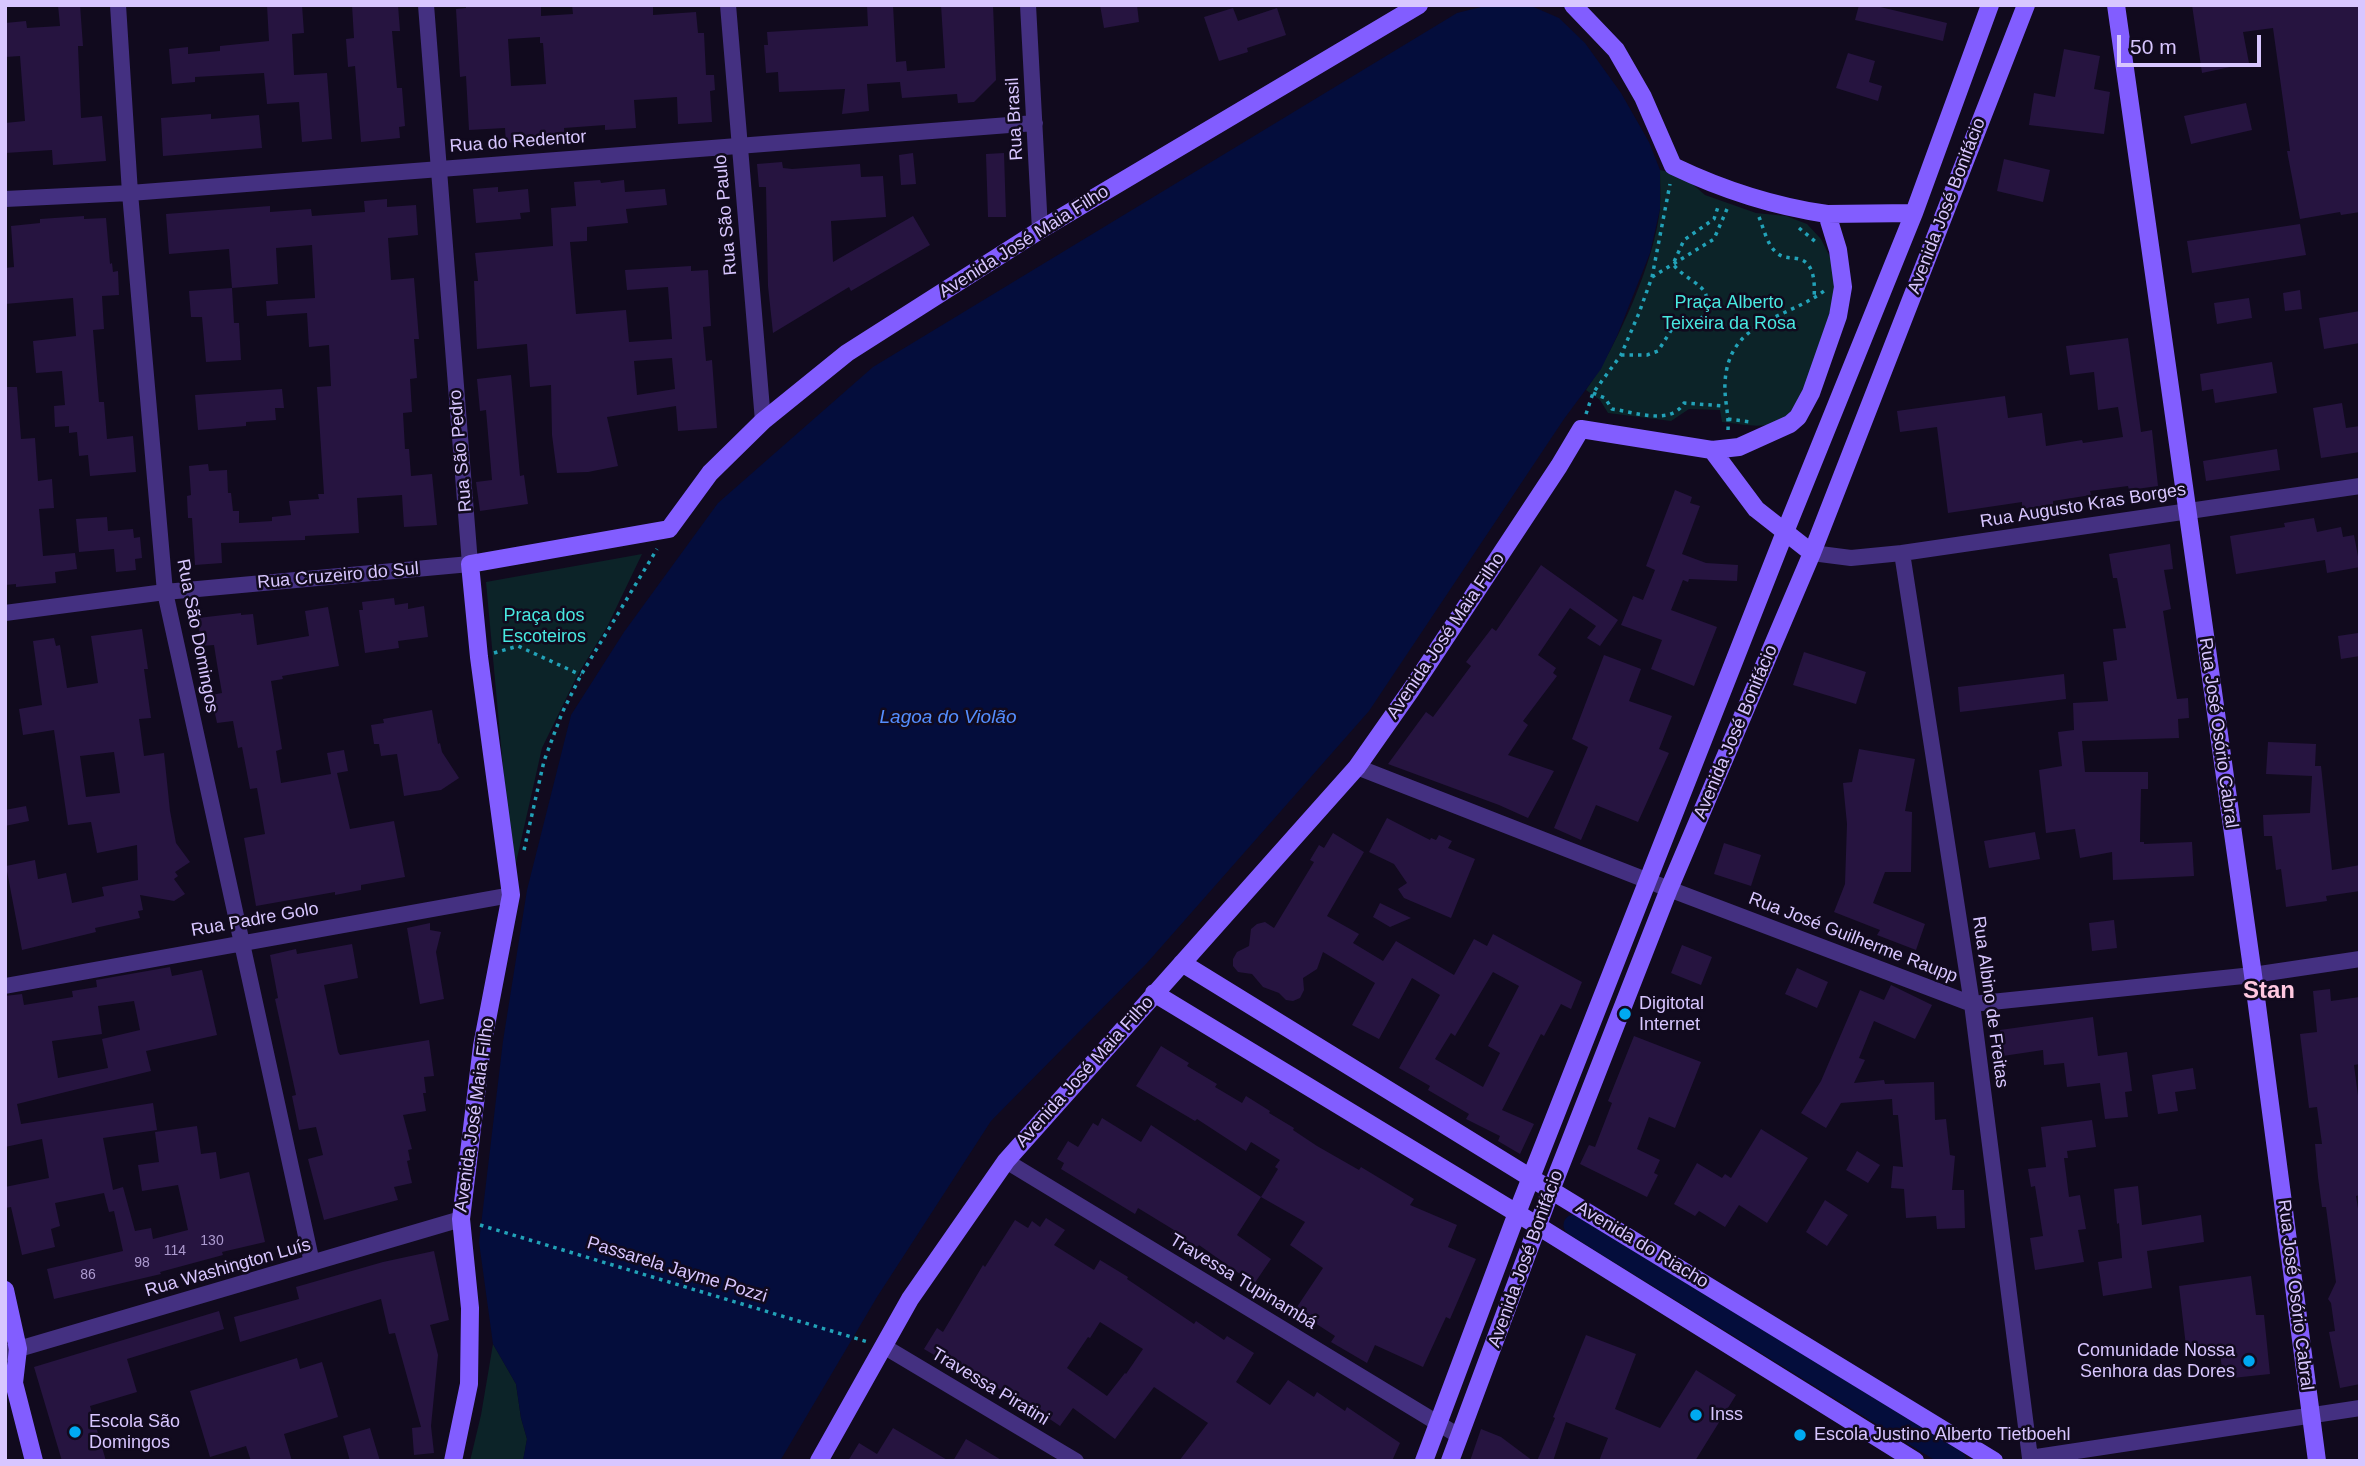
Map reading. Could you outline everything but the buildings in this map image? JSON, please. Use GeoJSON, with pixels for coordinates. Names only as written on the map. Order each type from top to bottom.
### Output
{"type":"FeatureCollection","features":[{"type":"Feature","properties":{"kind":"street","name":"Rua São Domingos"},"geometry":{"type":"LineString","coordinates":[[118,5],[130,193],[165,592],[312,1263]]}},
{"type":"Feature","properties":{"kind":"street","name":"Rua São Pedro"},"geometry":{"type":"LineString","coordinates":[[426,5],[470,564],[479,657],[511,895]]}},
{"type":"Feature","properties":{"kind":"street","name":"Rua São Paulo"},"geometry":{"type":"LineString","coordinates":[[728,5],[763,421]]}},
{"type":"Feature","properties":{"kind":"street","name":"Rua Brasil"},"geometry":{"type":"LineString","coordinates":[[1028,5],[1040,230]]}},
{"type":"Feature","properties":{"kind":"street","name":"Avenida José Maia Filho"},"geometry":{"type":"LineString","coordinates":[[669,529],[710,473],[763,421],[848,354],[1040,230],[1419,5]]}},
{"type":"Feature","properties":{"kind":"street"},"geometry":{"type":"LineString","coordinates":[[1573,5],[1616,50],[1643,97],[1673,166],[1738,194],[1782,207],[1827,214],[1914,213]]}},
{"type":"Feature","properties":{"kind":"street","name":"Avenida José Bonifácio"},"geometry":{"type":"LineString","coordinates":[[1424,1461],[1517,1213],[1785,532],[1914,213],[1990,5]]}},
{"type":"Feature","properties":{"kind":"street","name":"Avenida José Bonifácio"},"geometry":{"type":"LineString","coordinates":[[1450,1461],[1551,1190],[1669,889],[1812,553],[2026,5]]}},
{"type":"Feature","properties":{"kind":"street","name":"Rua José Osório Cabral"},"geometry":{"type":"LineString","coordinates":[[2116,5],[2253,975],[2317,1461]]}},
{"type":"Feature","properties":{"kind":"street","name":"Rua do Redentor"},"geometry":{"type":"LineString","coordinates":[[5,199],[130,193],[1035,123]]}},
{"type":"Feature","properties":{"kind":"street"},"geometry":{"type":"LineString","coordinates":[[1581,429],[1712,450],[1739,446],[1790,425],[1798,418],[1811,393],[1838,316],[1843,287],[1838,250],[1827,214]]}},
{"type":"Feature","properties":{"kind":"street"},"geometry":{"type":"LineString","coordinates":[[1899,251],[1926,260]]}},
{"type":"Feature","properties":{"kind":"street","name":"Avenida José Maia Filho"},"geometry":{"type":"LineString","coordinates":[[819,1461],[910,1299],[1006,1161],[1357,767],[1419,679],[1581,429]]}},
{"type":"Feature","properties":{"kind":"street"},"geometry":{"type":"LineString","coordinates":[[1712,450],[1756,509],[1812,553]]}},
{"type":"Feature","properties":{"kind":"street","name":"Rua Augusto Kras Borges"},"geometry":{"type":"LineString","coordinates":[[1812,553],[1851,558],[1902,553],[2360,486]]}},
{"type":"Feature","properties":{"kind":"street","name":"Rua Cruzeiro do Sul"},"geometry":{"type":"LineString","coordinates":[[5,613],[165,592],[470,564],[669,529]]}},
{"type":"Feature","properties":{"kind":"street","name":"Rua Albino de Freitas"},"geometry":{"type":"LineString","coordinates":[[1902,553],[1972,1004],[2030,1460]]}},
{"type":"Feature","properties":{"kind":"street","name":"Rua José Guilherme Raupp"},"geometry":{"type":"LineString","coordinates":[[1357,767],[1972,1004],[2253,975],[2360,959]]}},
{"type":"Feature","properties":{"kind":"street","name":"Avenida José Maia Filho"},"geometry":{"type":"LineString","coordinates":[[453,1461],[469,1384],[470,1308],[461,1219],[482,1046],[511,895]]}},
{"type":"Feature","properties":{"kind":"street","name":"Rua Padre Golo"},"geometry":{"type":"LineString","coordinates":[[5,986],[511,895]]}},
{"type":"Feature","properties":{"kind":"street","name":"Avenida do Riacho"},"geometry":{"type":"LineString","coordinates":[[1182,962],[1994,1461]]}},
{"type":"Feature","properties":{"kind":"street"},"geometry":{"type":"LineString","coordinates":[[1154,993],[1517,1213],[1915,1461]]}},
{"type":"Feature","properties":{"kind":"street","name":"Travessa Tupinambá"},"geometry":{"type":"LineString","coordinates":[[1006,1161],[1460,1436]]}},
{"type":"Feature","properties":{"kind":"street","name":"Rua Washington Luís"},"geometry":{"type":"LineString","coordinates":[[12,1351],[461,1219]]}},
{"type":"Feature","properties":{"kind":"street"},"geometry":{"type":"LineString","coordinates":[[5,1290],[12,1351],[9,1378],[34,1461]]}},
{"type":"Feature","properties":{"kind":"street"},"geometry":{"type":"LineString","coordinates":[[1469,1343],[1491,1353]]}},
{"type":"Feature","properties":{"kind":"street","name":"Travessa Piratini"},"geometry":{"type":"LineString","coordinates":[[885,1347],[1076,1461]]}},
{"type":"Feature","properties":{"kind":"street"},"geometry":{"type":"LineString","coordinates":[[2030,1460],[2360,1408]]}},
{"type":"Feature","properties":{"kind":"path"},"geometry":{"type":"LineString","coordinates":[[1581,429],[1593,393],[1621,355],[1652,277],[1673,166]]}},
{"type":"Feature","properties":{"kind":"path"},"geometry":{"type":"LineString","coordinates":[[1708,199],[1737,211]]}},
{"type":"Feature","properties":{"kind":"path"},"geometry":{"type":"LineString","coordinates":[[1673,264],[1684,240],[1714,219],[1719,204]]}},
{"type":"Feature","properties":{"kind":"path"},"geometry":{"type":"LineString","coordinates":[[1652,277],[1714,239],[1727,209]]}},
{"type":"Feature","properties":{"kind":"path"},"geometry":{"type":"LineString","coordinates":[[1768,220],[1759,217],[1774,251],[1780,256],[1801,259],[1812,272],[1814,298]]}},
{"type":"Feature","properties":{"kind":"path"},"geometry":{"type":"LineString","coordinates":[[1791,224],[1817,242],[1821,248]]}},
{"type":"Feature","properties":{"kind":"path"},"geometry":{"type":"LineString","coordinates":[[1621,355],[1647,355],[1658,351],[1672,329],[1700,319],[1708,312],[1706,295],[1700,286],[1680,273],[1673,264]]}},
{"type":"Feature","properties":{"kind":"path"},"geometry":{"type":"LineString","coordinates":[[1752,422],[1728,419],[1725,405],[1725,379],[1731,356],[1739,341],[1752,329],[1814,298],[1832,285]]}},
{"type":"Feature","properties":{"kind":"path"},"geometry":{"type":"LineString","coordinates":[[1593,393],[1605,398],[1612,409],[1666,417],[1679,412],[1684,403],[1725,405]]}},
{"type":"Feature","properties":{"kind":"path"},"geometry":{"type":"LineString","coordinates":[[522,857],[544,761],[562,713],[581,674],[669,529]]}},
{"type":"Feature","properties":{"kind":"path"},"geometry":{"type":"LineString","coordinates":[[479,657],[518,646],[581,674]]}},
{"type":"Feature","properties":{"kind":"path","name":"Passarela Jayme Pozzi"},"geometry":{"type":"LineString","coordinates":[[461,1219],[885,1347]]}},
{"type":"Feature","properties":{"kind":"green space","name":"Praça Alberto Teixeira da Rosa"},"geometry":{"type":"Polygon","coordinates":[[[1660,170],[1682,175],[1705,195],[1756,213],[1786,216],[1807,224],[1821,239],[1833,263],[1838,287],[1800,403],[1791,413],[1774,423],[1755,426],[1722,422],[1720,410],[1689,409],[1671,421],[1608,413],[1600,400],[1586,390],[1622,328],[1643,277],[1657,228],[1660,170]]]}},
{"type":"Feature","properties":{"kind":"green space","name":"Praça dos Escoteiros"},"geometry":{"type":"Polygon","coordinates":[[[642,554],[607,627],[578,674],[542,748],[513,876],[486,582],[642,554]]]}},
{"type":"Feature","properties":{"kind":"green space"},"geometry":{"type":"Polygon","coordinates":[[[493,1344],[516,1384],[527,1439],[523,1461],[470,1461],[493,1344]]]}},
{"type":"Feature","properties":{"kind":"water","name":"Lagoa do Violão"},"geometry":{"type":"Polygon","coordinates":[[[1489,5],[1529,5],[1559,18],[1585,43],[1621,93],[1649,142],[1660,170],[1660,209],[1650,253],[1601,369],[1564,419],[1369,711],[1147,963],[991,1121],[877,1297],[780,1461],[523,1461],[527,1439],[516,1384],[493,1344],[479,1242],[503,1041],[527,890],[571,715],[624,632],[718,503],[873,367],[1457,13],[1489,5]]]}},
{"type":"Feature","properties":{"kind":"waterway"},"geometry":{"type":"LineString","coordinates":[[1574,1225],[1956,1461]]}},
{"type":"Feature","properties":{"kind":"place","name":"Digitotal Internet"},"geometry":{"type":"Point","coordinates":[1625,1014]}},
{"type":"Feature","properties":{"kind":"place","name":"Comunidade Nossa Senhora das Dores"},"geometry":{"type":"Point","coordinates":[2249,1361]}},
{"type":"Feature","properties":{"kind":"place","name":"Inss"},"geometry":{"type":"Point","coordinates":[1696,1415]}},
{"type":"Feature","properties":{"kind":"place","name":"Escola São Domingos"},"geometry":{"type":"Point","coordinates":[75,1432]}},
{"type":"Feature","properties":{"kind":"place","name":"Escola Justino Alberto Tietboehl"},"geometry":{"type":"Point","coordinates":[1800,1435]}},
{"type":"Feature","properties":{"kind":"district","name":"Stan"},"geometry":{"type":"Point","coordinates":[2269,991]}}]}
